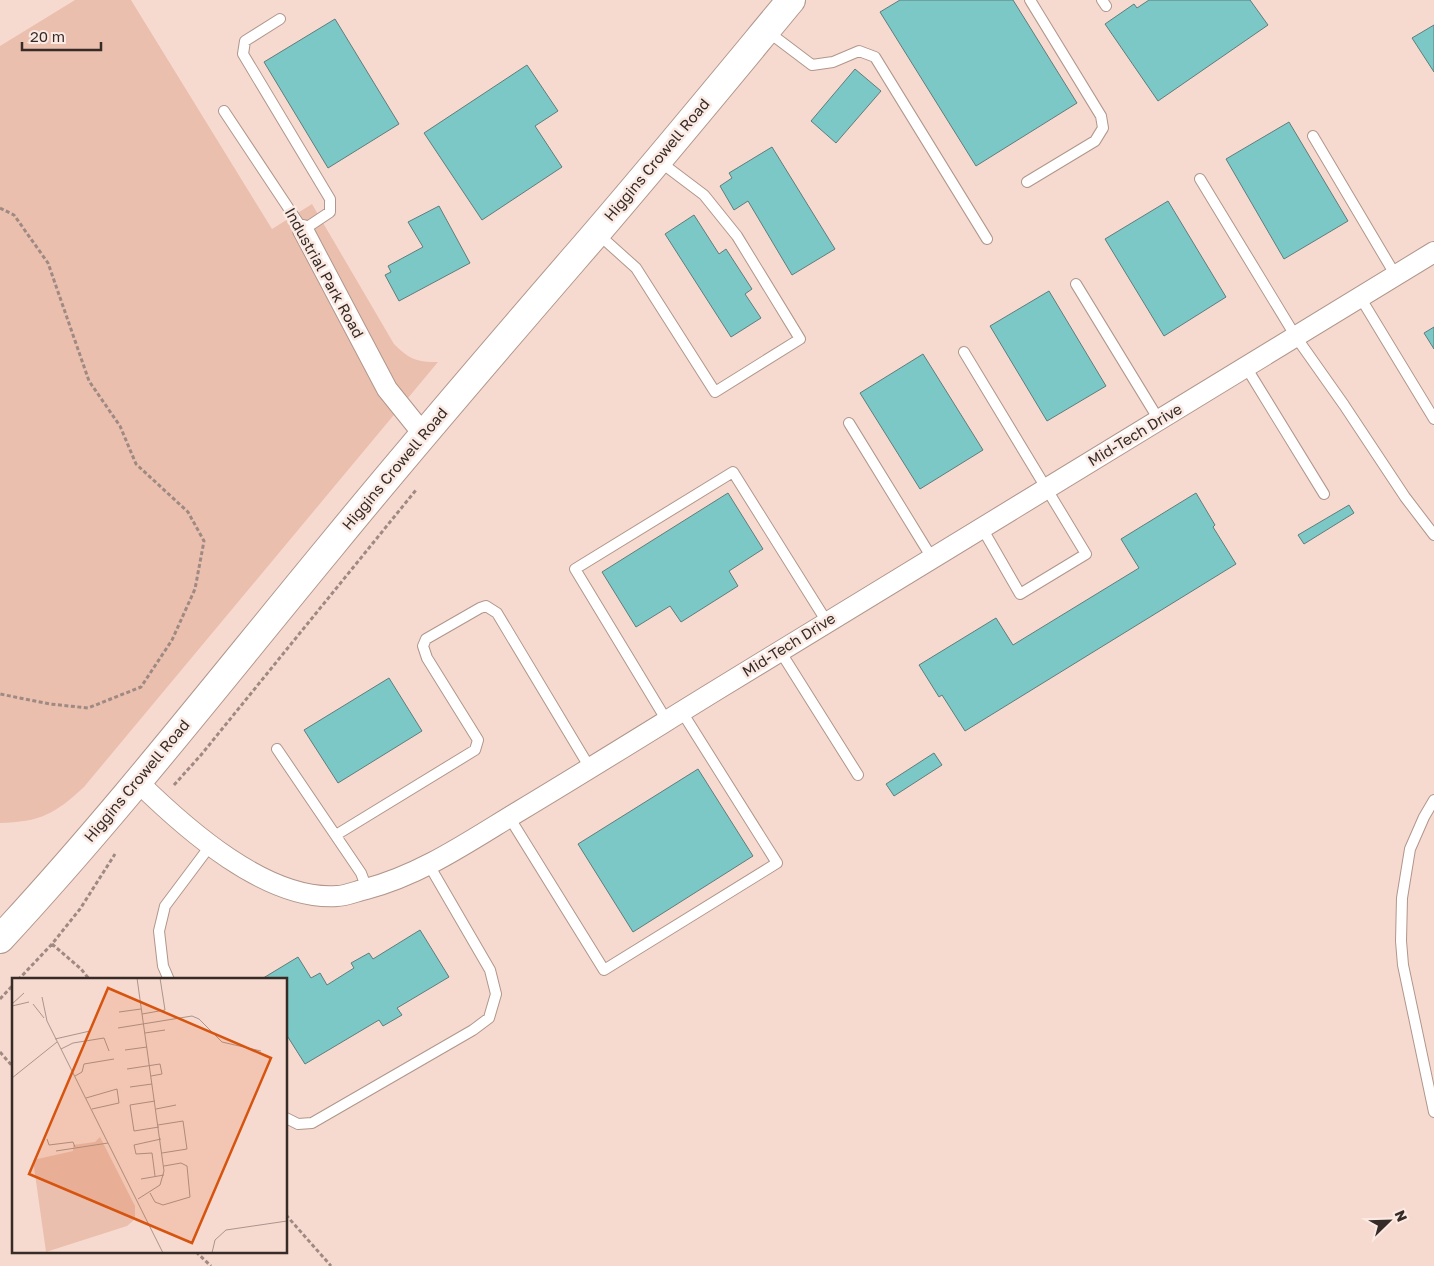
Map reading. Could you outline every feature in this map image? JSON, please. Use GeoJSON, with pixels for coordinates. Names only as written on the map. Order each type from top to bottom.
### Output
{"type":"FeatureCollection","features":[{"type":"Feature","properties":{"kind":"main road","name":"Higgins Crowell Road"},"geometry":{"type":"LineString","coordinates":[[0,939],[138,782],[247,651],[330,547],[791,0]]}},
{"type":"Feature","properties":{"kind":"street","name":"Industrial Park Road"},"geometry":{"type":"LineString","coordinates":[[303,230],[387,388],[424,435]]}},
{"type":"Feature","properties":{"kind":"street","name":"Mid-Tech Drive"},"geometry":{"type":"LineString","coordinates":[[138,782],[189,829],[230,860],[255,874],[291,889],[312,894],[338,896],[392,882],[428,865],[509,817],[1434,252]]}},
{"type":"Feature","properties":{"kind":"lane"},"geometry":{"type":"LineString","coordinates":[[1027,182],[1095,141],[1103,128],[1102,116],[1030,0]]}},
{"type":"Feature","properties":{"kind":"lane"},"geometry":{"type":"LineString","coordinates":[[280,19],[245,41],[243,54],[330,199],[330,212],[303,230]]}},
{"type":"Feature","properties":{"kind":"lane"},"geometry":{"type":"LineString","coordinates":[[766,30],[812,65],[833,62],[859,51],[874,57],[987,239]]}},
{"type":"Feature","properties":{"kind":"lane","name":"Industrial Park Road"},"geometry":{"type":"LineString","coordinates":[[224,110],[303,230]]}},
{"type":"Feature","properties":{"kind":"lane"},"geometry":{"type":"LineString","coordinates":[[1313,136],[1396,276]]}},
{"type":"Feature","properties":{"kind":"lane"},"geometry":{"type":"LineString","coordinates":[[597,232],[636,268],[715,392],[800,338],[736,236],[704,194],[657,160]]}},
{"type":"Feature","properties":{"kind":"lane"},"geometry":{"type":"LineString","coordinates":[[1200,179],[1296,337],[1405,497],[1434,535]]}},
{"type":"Feature","properties":{"kind":"lane"},"geometry":{"type":"LineString","coordinates":[[1076,284],[1159,420]]}},
{"type":"Feature","properties":{"kind":"lane"},"geometry":{"type":"LineString","coordinates":[[1360,297],[1434,420]]}},
{"type":"Feature","properties":{"kind":"lane"},"geometry":{"type":"LineString","coordinates":[[964,352],[1086,554],[1020,594],[982,528]]}},
{"type":"Feature","properties":{"kind":"lane"},"geometry":{"type":"LineString","coordinates":[[1246,367],[1324,494]]}},
{"type":"Feature","properties":{"kind":"lane"},"geometry":{"type":"LineString","coordinates":[[849,423],[932,558]]}},
{"type":"Feature","properties":{"kind":"lane"},"geometry":{"type":"LineString","coordinates":[[509,817],[604,970],[777,863],[575,569],[733,472],[827,622]]}},
{"type":"Feature","properties":{"kind":"lane"},"geometry":{"type":"LineString","coordinates":[[336,835],[475,750],[478,740],[427,658],[422,646],[426,639],[486,606],[497,613],[590,768]]}},
{"type":"Feature","properties":{"kind":"lane"},"geometry":{"type":"LineString","coordinates":[[780,651],[858,775]]}},
{"type":"Feature","properties":{"kind":"lane"},"geometry":{"type":"LineString","coordinates":[[277,749],[361,873],[366,889]]}},
{"type":"Feature","properties":{"kind":"lane"},"geometry":{"type":"LineString","coordinates":[[1434,800],[1424,817],[1410,849],[1402,898],[1401,941],[1403,965],[1434,1112]]}},
{"type":"Feature","properties":{"kind":"lane"},"geometry":{"type":"LineString","coordinates":[[168,978],[163,966],[159,931],[165,906],[210,846]]}},
{"type":"Feature","properties":{"kind":"lane"},"geometry":{"type":"LineString","coordinates":[[288,1119],[298,1124],[312,1123],[473,1030],[489,1018],[496,994],[490,970],[428,865]]}},
{"type":"Feature","properties":{"kind":"path"},"geometry":{"type":"LineString","coordinates":[[0,208],[14,216],[48,262],[90,381],[120,426],[136,464],[188,512],[204,541],[195,589],[172,640],[141,687],[88,708],[50,704],[0,694]]}},
{"type":"Feature","properties":{"kind":"path"},"geometry":{"type":"LineString","coordinates":[[201,755],[420,484]]}},
{"type":"Feature","properties":{"kind":"path"},"geometry":{"type":"LineString","coordinates":[[20,978],[52,944],[80,909],[116,852]]}},
{"type":"Feature","properties":{"kind":"path"},"geometry":{"type":"LineString","coordinates":[[52,944],[82,969],[89,978]]}},
{"type":"Feature","properties":{"kind":"path"},"geometry":{"type":"LineString","coordinates":[[0,999],[12,986]]}},
{"type":"Feature","properties":{"kind":"path"},"geometry":{"type":"LineString","coordinates":[[0,1052],[12,1066]]}},
{"type":"Feature","properties":{"kind":"path"},"geometry":{"type":"LineString","coordinates":[[288,1217],[331,1266]]}},
{"type":"Feature","properties":{"kind":"path"},"geometry":{"type":"LineString","coordinates":[[198,1254],[212,1266]]}},
{"type":"Feature","properties":{"kind":"shaded area"},"geometry":{"type":"Polygon","coordinates":[[[75,0],[131,0],[272,229],[312,204],[394,344],[413,359],[424,362],[438,362],[84,787],[64,804],[46,815],[26,821],[0,823],[0,46],[75,0]]]}},
{"type":"Feature","properties":{"kind":"building"},"geometry":{"type":"Polygon","coordinates":[[[900,0],[1013,0],[1077,103],[976,166],[880,12],[900,0]]]}},
{"type":"Feature","properties":{"kind":"building"},"geometry":{"type":"Polygon","coordinates":[[[1149,0],[1250,0],[1268,25],[1158,101],[1105,24],[1134,4],[1137,8],[1149,0]]]}},
{"type":"Feature","properties":{"kind":"building"},"geometry":{"type":"Polygon","coordinates":[[[335,19],[399,124],[328,168],[264,62],[335,19]]]}},
{"type":"Feature","properties":{"kind":"building"},"geometry":{"type":"Polygon","coordinates":[[[1434,25],[1434,72],[1412,38],[1434,25]]]}},
{"type":"Feature","properties":{"kind":"building"},"geometry":{"type":"Polygon","coordinates":[[[527,65],[558,111],[535,126],[562,167],[482,220],[424,133],[527,65]]]}},
{"type":"Feature","properties":{"kind":"building"},"geometry":{"type":"Polygon","coordinates":[[[855,69],[881,91],[836,143],[811,121],[855,69]]]}},
{"type":"Feature","properties":{"kind":"building"},"geometry":{"type":"Polygon","coordinates":[[[1289,122],[1348,221],[1284,259],[1226,159],[1289,122]]]}},
{"type":"Feature","properties":{"kind":"building"},"geometry":{"type":"Polygon","coordinates":[[[772,147],[835,249],[792,275],[748,201],[734,210],[720,186],[732,178],[729,173],[772,147]]]}},
{"type":"Feature","properties":{"kind":"building"},"geometry":{"type":"Polygon","coordinates":[[[1168,201],[1226,297],[1164,336],[1105,239],[1168,201]]]}},
{"type":"Feature","properties":{"kind":"building"},"geometry":{"type":"Polygon","coordinates":[[[439,206],[470,263],[399,301],[385,275],[391,272],[388,266],[423,247],[408,222],[439,206]]]}},
{"type":"Feature","properties":{"kind":"building"},"geometry":{"type":"Polygon","coordinates":[[[694,215],[719,254],[726,249],[752,289],[745,294],[761,318],[731,337],[665,234],[694,215]]]}},
{"type":"Feature","properties":{"kind":"building"},"geometry":{"type":"Polygon","coordinates":[[[1049,291],[1106,386],[1047,421],[990,326],[1049,291]]]}},
{"type":"Feature","properties":{"kind":"building"},"geometry":{"type":"Polygon","coordinates":[[[1434,327],[1434,349],[1424,333],[1434,327]]]}},
{"type":"Feature","properties":{"kind":"building"},"geometry":{"type":"Polygon","coordinates":[[[923,354],[983,450],[920,489],[860,393],[923,354]]]}},
{"type":"Feature","properties":{"kind":"building"},"geometry":{"type":"Polygon","coordinates":[[[728,493],[763,549],[729,571],[738,586],[681,622],[670,606],[636,627],[602,572],[728,493]]]}},
{"type":"Feature","properties":{"kind":"building"},"geometry":{"type":"Polygon","coordinates":[[[1196,493],[1215,525],[1213,527],[1236,564],[965,731],[942,695],[939,697],[919,665],[996,618],[1013,645],[1139,568],[1121,539],[1196,493]]]}},
{"type":"Feature","properties":{"kind":"building"},"geometry":{"type":"Polygon","coordinates":[[[1349,505],[1354,513],[1304,544],[1298,535],[1349,505]]]}},
{"type":"Feature","properties":{"kind":"building"},"geometry":{"type":"Polygon","coordinates":[[[389,678],[422,731],[338,783],[304,730],[389,678]]]}},
{"type":"Feature","properties":{"kind":"building"},"geometry":{"type":"Polygon","coordinates":[[[934,753],[942,765],[894,796],[886,784],[934,753]]]}},
{"type":"Feature","properties":{"kind":"building"},"geometry":{"type":"Polygon","coordinates":[[[698,769],[753,856],[633,932],[578,844],[698,769]]]}},
{"type":"Feature","properties":{"kind":"building"},"geometry":{"type":"Polygon","coordinates":[[[420,930],[449,977],[397,1008],[402,1015],[383,1026],[379,1020],[305,1064],[288,1037],[288,978],[263,978],[298,957],[311,978],[320,973],[327,985],[354,968],[351,963],[369,953],[373,959],[420,930]]]}}]}
